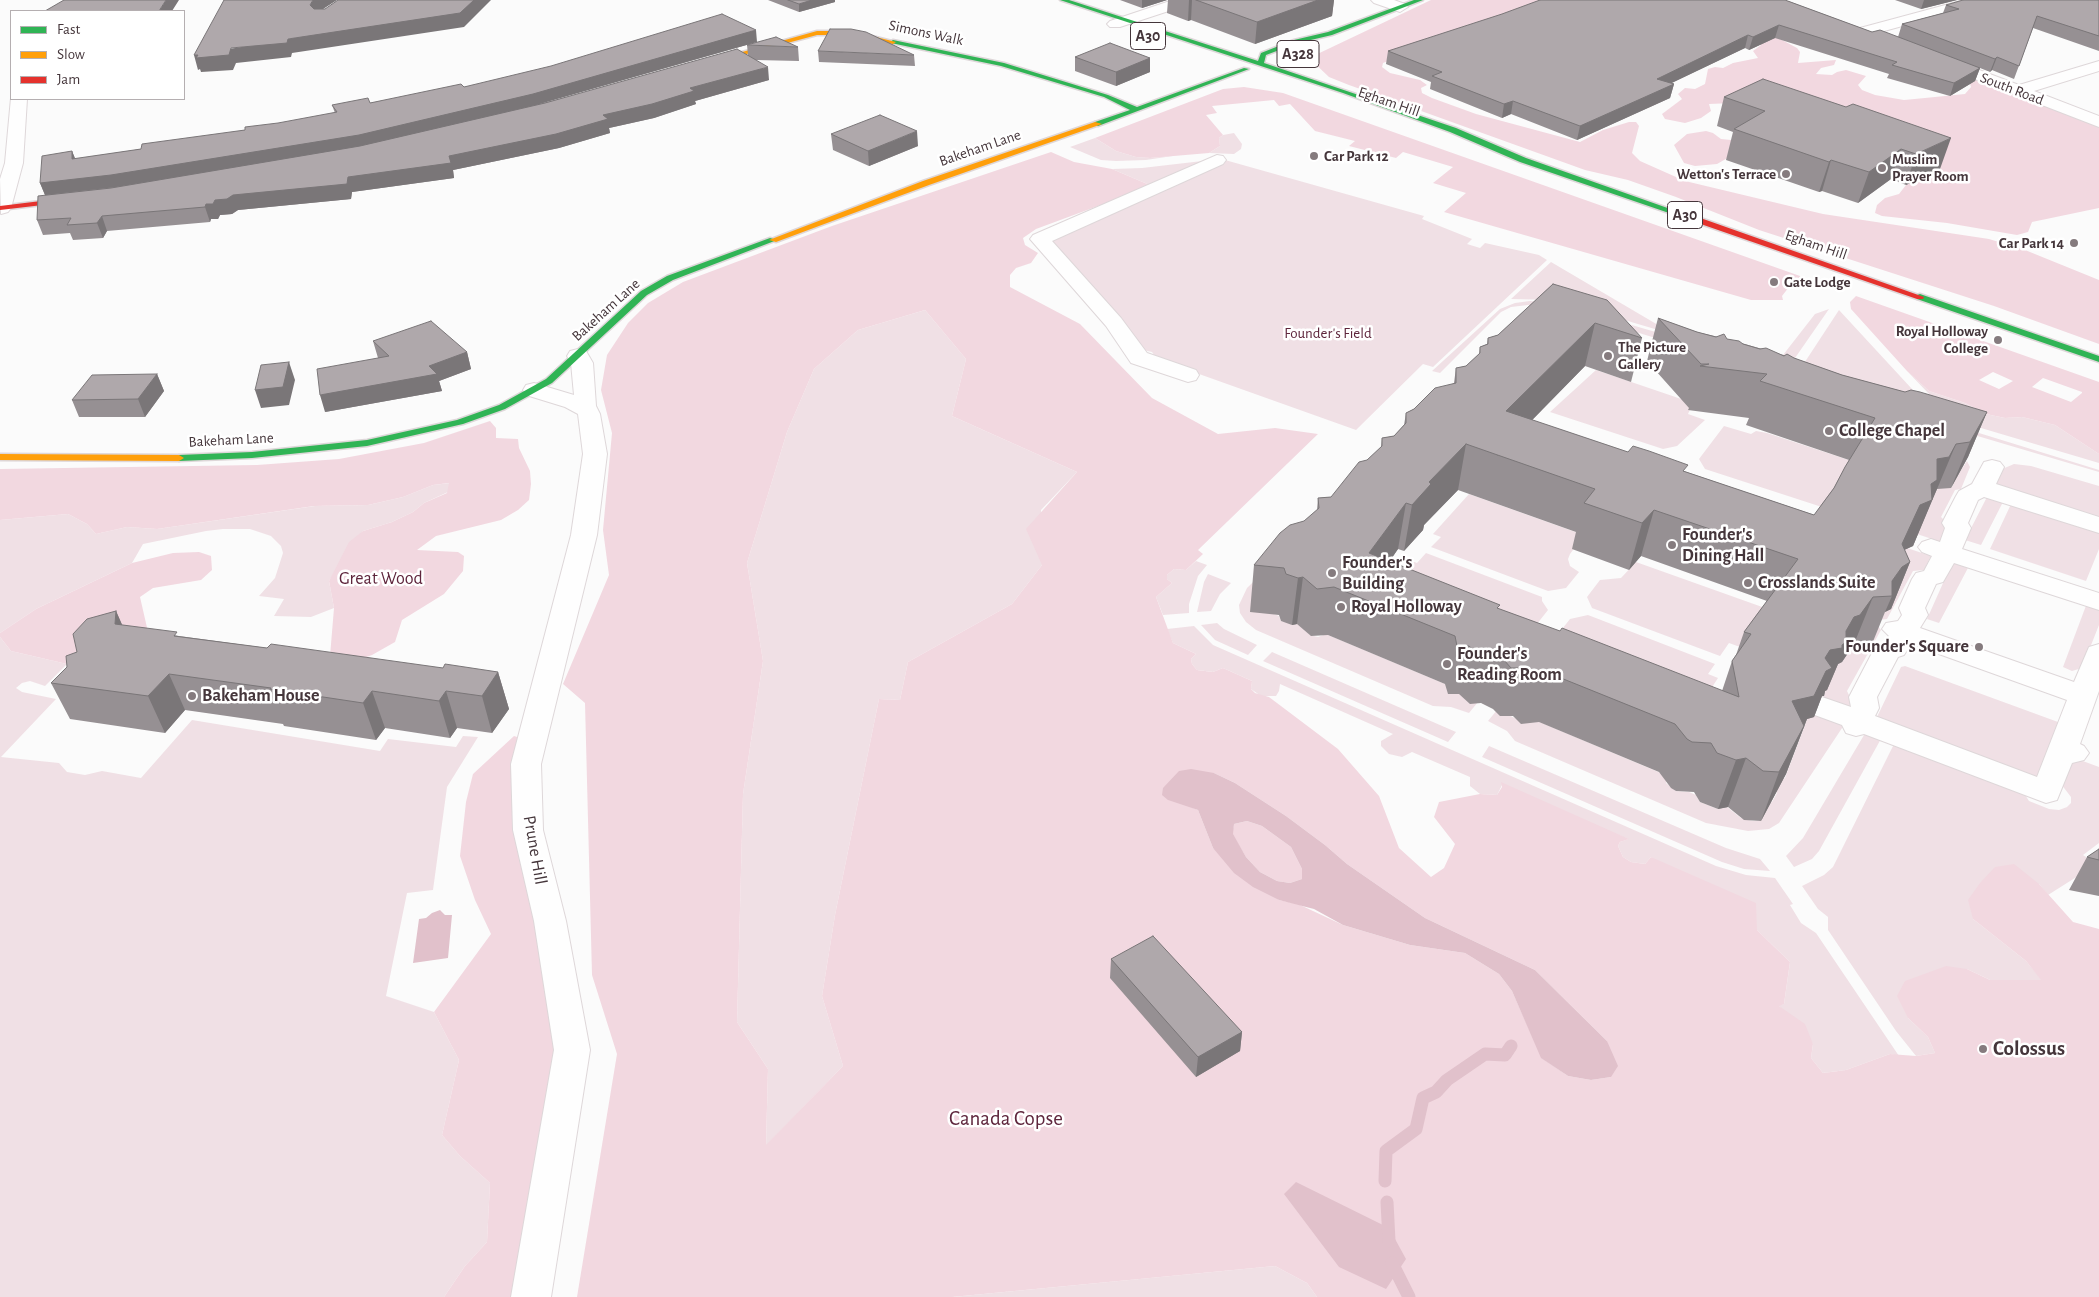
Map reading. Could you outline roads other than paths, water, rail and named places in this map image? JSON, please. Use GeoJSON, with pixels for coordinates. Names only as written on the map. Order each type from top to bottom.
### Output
{"type":"FeatureCollection","features":[{"type":"Feature","properties":{"kind":"main road","name":"A30"},"geometry":{"type":"LineString","coordinates":[[1050,0],[1260,64]]}},
{"type":"Feature","properties":{"kind":"main road","name":"A30"},"geometry":{"type":"LineString","coordinates":[[1063,0],[1246,69]]}},
{"type":"Feature","properties":{"kind":"main road","name":"A328"},"geometry":{"type":"LineString","coordinates":[[1306,51],[1325,44],[1330,34],[1420,0]]}},
{"type":"Feature","properties":{"kind":"main road","name":"Simons Walk"},"geometry":{"type":"LineString","coordinates":[[690,67],[818,33],[852,33],[1002,64],[1106,96],[1137,110]]}},
{"type":"Feature","properties":{"kind":"main road"},"geometry":{"type":"LineString","coordinates":[[1260,64],[1263,54],[1296,41],[1330,34]]}},
{"type":"Feature","properties":{"kind":"main road","name":"A328"},"geometry":{"type":"LineString","coordinates":[[1246,69],[1286,58]]}},
{"type":"Feature","properties":{"kind":"main road","name":"Egham Hill"},"geometry":{"type":"LineString","coordinates":[[1260,64],[1454,130],[1523,160]]}},
{"type":"Feature","properties":{"kind":"main road","name":"Egham Hill"},"geometry":{"type":"LineString","coordinates":[[1246,69],[1484,149],[1523,160],[2099,359]]}},
{"type":"Feature","properties":{"kind":"main road","name":"Bakeham Lane"},"geometry":{"type":"LineString","coordinates":[[0,457],[192,458],[313,450],[367,443],[460,422],[502,406],[534,390],[578,356],[644,292],[670,278],[926,183],[1137,110],[1246,69]]}},
{"type":"Feature","properties":{"kind":"main road"},"geometry":{"type":"LineString","coordinates":[[1,208],[87,198]]}},
{"type":"Feature","properties":{"kind":"street"},"geometry":{"type":"LineString","coordinates":[[1121,22],[1188,0]]}},
{"type":"Feature","properties":{"kind":"street"},"geometry":{"type":"LineString","coordinates":[[1380,0],[1400,7]]}},
{"type":"Feature","properties":{"kind":"street"},"geometry":{"type":"LineString","coordinates":[[1866,31],[1980,0]]}},
{"type":"Feature","properties":{"kind":"street"},"geometry":{"type":"LineString","coordinates":[[1848,24],[1893,42]]}},
{"type":"Feature","properties":{"kind":"street","name":"South Road"},"geometry":{"type":"LineString","coordinates":[[1928,56],[2099,122]]}},
{"type":"Feature","properties":{"kind":"street"},"geometry":{"type":"LineString","coordinates":[[2017,91],[2099,66]]}},
{"type":"Feature","properties":{"kind":"street"},"geometry":{"type":"LineString","coordinates":[[1,208],[14,163],[19,100]]}},
{"type":"Feature","properties":{"kind":"street"},"geometry":{"type":"LineString","coordinates":[[1188,375],[1139,358],[1114,322],[1040,239],[1217,160]]}},
{"type":"Feature","properties":{"kind":"street","name":"Prune Hill"},"geometry":{"type":"LineString","coordinates":[[531,1297],[572,1050],[550,921],[528,830],[526,764],[584,534],[591,492],[595,454],[590,414],[584,408],[585,396],[582,363],[578,356]]}},
{"type":"Feature","properties":{"kind":"street"},"geometry":{"type":"LineString","coordinates":[[534,390],[573,402],[584,408]]}},
{"type":"Feature","properties":{"kind":"street"},"geometry":{"type":"LineString","coordinates":[[1858,724],[1866,708],[1863,697],[1887,652],[1894,649],[1900,630],[1915,615],[1912,608],[1925,579],[1934,576],[1938,549],[1958,528],[1955,523],[1968,496],[1987,478],[2099,525]]}},
{"type":"Feature","properties":{"kind":"street"},"geometry":{"type":"LineString","coordinates":[[1938,549],[2099,602]]}},
{"type":"Feature","properties":{"kind":"street"},"geometry":{"type":"LineString","coordinates":[[1900,630],[2083,695]]}},
{"type":"Feature","properties":{"kind":"street"},"geometry":{"type":"LineString","coordinates":[[1822,706],[1858,724],[2046,792],[2068,751],[2083,695],[2099,653]]}},
{"type":"Feature","properties":{"kind":"waterway"},"geometry":{"type":"LineString","coordinates":[[1385,1181],[1386,1151],[1416,1129],[1423,1098],[1436,1092],[1447,1080],[1485,1054],[1505,1055],[1511,1046]]}},
{"type":"Feature","properties":{"kind":"waterway"},"geometry":{"type":"LineString","coordinates":[[1387,1202],[1389,1241]]}},
{"type":"Feature","properties":{"kind":"waterway"},"geometry":{"type":"LineString","coordinates":[[1392,1263],[1409,1297]]}},
{"type":"Feature","properties":{"kind":"place","name":"Car Park 12"},"geometry":{"type":"Point","coordinates":[1314,156]}},
{"type":"Feature","properties":{"kind":"place","name":"Muslim Prayer Room"},"geometry":{"type":"Point","coordinates":[1882,168]}},
{"type":"Feature","properties":{"kind":"place","name":"Wetton's Terrace"},"geometry":{"type":"Point","coordinates":[1786,174]}},
{"type":"Feature","properties":{"kind":"place","name":"Car Park 14"},"geometry":{"type":"Point","coordinates":[2074,243]}},
{"type":"Feature","properties":{"kind":"place","name":"Gate Lodge"},"geometry":{"type":"Point","coordinates":[1774,282]}},
{"type":"Feature","properties":{"kind":"place","name":"Royal Holloway College"},"geometry":{"type":"Point","coordinates":[1998,340]}},
{"type":"Feature","properties":{"kind":"place","name":"The Picture Gallery"},"geometry":{"type":"Point","coordinates":[1608,356]}},
{"type":"Feature","properties":{"kind":"place","name":"College Chapel"},"geometry":{"type":"Point","coordinates":[1829,431]}},
{"type":"Feature","properties":{"kind":"place","name":"Founder's Dining Hall"},"geometry":{"type":"Point","coordinates":[1672,545]}},
{"type":"Feature","properties":{"kind":"place","name":"Founder's Building"},"geometry":{"type":"Point","coordinates":[1332,573]}},
{"type":"Feature","properties":{"kind":"place","name":"Crosslands Suite"},"geometry":{"type":"Point","coordinates":[1748,583]}},
{"type":"Feature","properties":{"kind":"place","name":"Royal Holloway"},"geometry":{"type":"Point","coordinates":[1341,607]}},
{"type":"Feature","properties":{"kind":"place","name":"Founder's Square"},"geometry":{"type":"Point","coordinates":[1979,647]}},
{"type":"Feature","properties":{"kind":"place","name":"Founder's Reading Room"},"geometry":{"type":"Point","coordinates":[1447,664]}},
{"type":"Feature","properties":{"kind":"place","name":"Bakeham House"},"geometry":{"type":"Point","coordinates":[192,696]}},
{"type":"Feature","properties":{"kind":"place","name":"Colossus"},"geometry":{"type":"Point","coordinates":[1983,1049]}},
{"type":"Feature","properties":{"kind":"park label","name":"Founder's Field"},"geometry":{"type":"Point","coordinates":[1328,333]}},
{"type":"Feature","properties":{"kind":"park label","name":"Great Wood"},"geometry":{"type":"Point","coordinates":[381,579]}},
{"type":"Feature","properties":{"kind":"park label","name":"Canada Copse"},"geometry":{"type":"Point","coordinates":[1006,1119]}}]}
